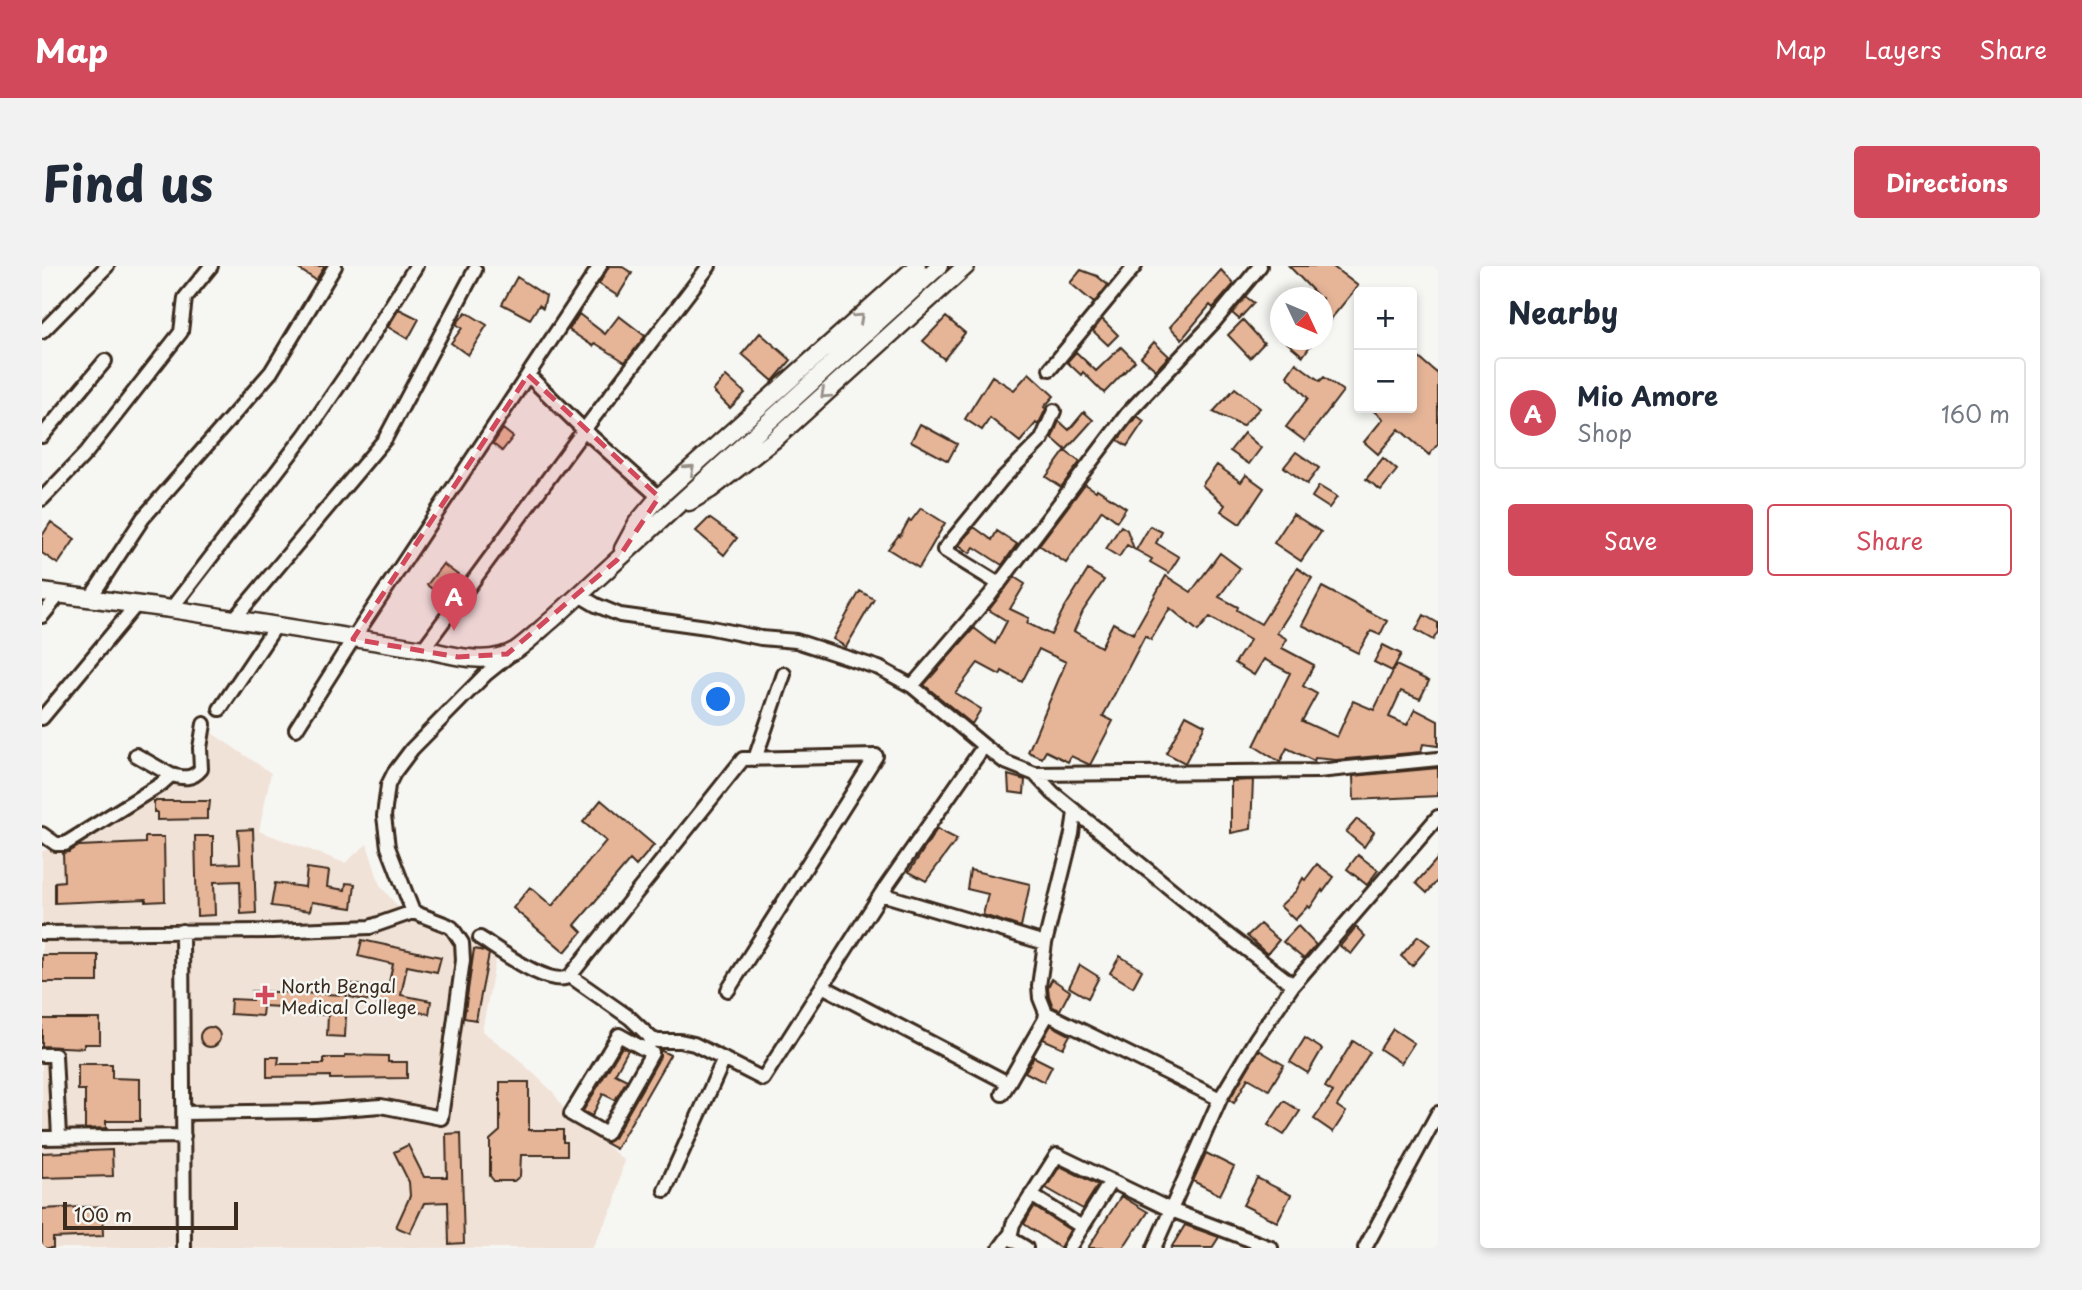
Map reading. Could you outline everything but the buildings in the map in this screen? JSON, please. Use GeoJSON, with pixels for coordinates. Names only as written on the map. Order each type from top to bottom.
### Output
{"type":"FeatureCollection","features":[{"type":"Feature","properties":{"kind":"main road"},"geometry":{"type":"LineString","coordinates":[[617,560],[638,523],[659,497],[917,266]]}},
{"type":"Feature","properties":{"kind":"main road"},"geometry":{"type":"LineString","coordinates":[[42,593],[171,609],[423,649],[458,657],[496,658],[516,650],[579,595],[939,266]]}},
{"type":"Feature","properties":{"kind":"main road"},"geometry":{"type":"LineString","coordinates":[[677,506],[695,500],[775,439],[966,266]]}},
{"type":"Feature","properties":{"kind":"street"},"geometry":{"type":"LineString","coordinates":[[42,332],[107,266]]}},
{"type":"Feature","properties":{"kind":"street"},"geometry":{"type":"LineString","coordinates":[[42,499],[86,453],[181,332],[185,298],[211,266]]}},
{"type":"Feature","properties":{"kind":"street"},"geometry":{"type":"LineString","coordinates":[[91,597],[142,518],[271,372],[335,266]]}},
{"type":"Feature","properties":{"kind":"street"},"geometry":{"type":"LineString","coordinates":[[171,609],[305,435],[416,266]]}},
{"type":"Feature","properties":{"kind":"street"},"geometry":{"type":"LineString","coordinates":[[296,729],[600,266]]}},
{"type":"Feature","properties":{"kind":"street"},"geometry":{"type":"LineString","coordinates":[[423,649],[709,266]]}},
{"type":"Feature","properties":{"kind":"street"},"geometry":{"type":"LineString","coordinates":[[1050,369],[1135,266]]}},
{"type":"Feature","properties":{"kind":"street"},"geometry":{"type":"LineString","coordinates":[[912,686],[999,583],[1127,414],[1213,323],[1260,266]]}},
{"type":"Feature","properties":{"kind":"street"},"geometry":{"type":"LineString","coordinates":[[234,619],[385,439],[475,270]]}},
{"type":"Feature","properties":{"kind":"street"},"geometry":{"type":"LineString","coordinates":[[42,436],[105,361]]}},
{"type":"Feature","properties":{"kind":"street"},"geometry":{"type":"LineString","coordinates":[[528,375],[659,497]]}},
{"type":"Feature","properties":{"kind":"street"},"geometry":{"type":"LineString","coordinates":[[999,583],[944,550],[1002,479],[1042,439],[1054,411]]}},
{"type":"Feature","properties":{"kind":"street"},"geometry":{"type":"LineString","coordinates":[[42,616],[59,595]]}},
{"type":"Feature","properties":{"kind":"street"},"geometry":{"type":"LineString","coordinates":[[579,595],[596,606],[620,615],[803,643],[879,668],[912,686],[1005,762],[1035,774],[1304,771],[1438,759]]}},
{"type":"Feature","properties":{"kind":"street"},"geometry":{"type":"LineString","coordinates":[[42,718],[137,604]]}},
{"type":"Feature","properties":{"kind":"street"},"geometry":{"type":"LineString","coordinates":[[220,709],[275,627]]}},
{"type":"Feature","properties":{"kind":"street"},"geometry":{"type":"LineString","coordinates":[[413,912],[388,847],[384,816],[388,785],[412,749],[486,674],[516,650]]}},
{"type":"Feature","properties":{"kind":"street"},"geometry":{"type":"LineString","coordinates":[[755,759],[784,674]]}},
{"type":"Feature","properties":{"kind":"street"},"geometry":{"type":"LineString","coordinates":[[136,755],[171,775],[184,779],[192,777],[201,769],[204,724]]}},
{"type":"Feature","properties":{"kind":"street"},"geometry":{"type":"LineString","coordinates":[[570,976],[630,1018],[649,1044],[652,1053],[606,1134],[571,1114],[619,1035],[649,1044],[658,1041],[680,1041],[694,1044],[764,1079],[881,894],[984,746]]}},
{"type":"Feature","properties":{"kind":"street"},"geometry":{"type":"LineString","coordinates":[[42,933],[272,931],[370,927],[413,912],[475,936],[537,972],[563,979],[570,976],[743,759],[876,756],[728,990]]}},
{"type":"Feature","properties":{"kind":"street"},"geometry":{"type":"LineString","coordinates":[[1035,774],[1075,811],[1293,985]]}},
{"type":"Feature","properties":{"kind":"street"},"geometry":{"type":"LineString","coordinates":[[42,834],[57,844],[65,844],[171,775]]}},
{"type":"Feature","properties":{"kind":"street"},"geometry":{"type":"LineString","coordinates":[[1075,811],[1072,834],[1045,943],[1039,986],[1046,1013],[1220,1099]]}},
{"type":"Feature","properties":{"kind":"street"},"geometry":{"type":"LineString","coordinates":[[1154,1248],[1220,1099],[1256,1040],[1293,985],[1438,817]]}},
{"type":"Feature","properties":{"kind":"street"},"geometry":{"type":"LineString","coordinates":[[881,894],[1045,943]]}},
{"type":"Feature","properties":{"kind":"street"},"geometry":{"type":"LineString","coordinates":[[184,1112],[315,1111],[381,1106],[441,1118],[463,960],[460,937],[447,925]]}},
{"type":"Feature","properties":{"kind":"street"},"geometry":{"type":"LineString","coordinates":[[182,931],[184,1248]]}},
{"type":"Feature","properties":{"kind":"street"},"geometry":{"type":"LineString","coordinates":[[824,987],[1005,1088],[1046,1013]]}},
{"type":"Feature","properties":{"kind":"street"},"geometry":{"type":"LineString","coordinates":[[42,1055],[55,1055],[59,1137]]}},
{"type":"Feature","properties":{"kind":"street"},"geometry":{"type":"LineString","coordinates":[[665,1190],[724,1059]]}},
{"type":"Feature","properties":{"kind":"street"},"geometry":{"type":"LineString","coordinates":[[1365,1248],[1438,1113]]}},
{"type":"Feature","properties":{"kind":"street"},"geometry":{"type":"LineString","coordinates":[[42,1138],[184,1136]]}},
{"type":"Feature","properties":{"kind":"street"},"geometry":{"type":"LineString","coordinates":[[1026,1248],[1004,1243],[1057,1155],[1171,1210],[1271,1248]]}},
{"type":"Feature","properties":{"kind":"street"},"geometry":{"type":"LineString","coordinates":[[1069,1248],[1111,1181]]}},
{"type":"Feature","properties":{"kind":"street"},"geometry":{"type":"LineString","coordinates":[[1031,1195],[1082,1227]]}},
{"type":"Feature","properties":{"kind":"highlighted area"},"geometry":{"type":"Polygon","coordinates":[[[528,375],[659,497],[617,560],[507,654],[458,657],[353,639],[528,375]]]}},
{"type":"Feature","properties":{"kind":"shaded area","name":"North Bengal Medical College"},"geometry":{"type":"Polygon","coordinates":[[[206,729],[271,773],[259,831],[345,863],[367,844],[380,885],[410,922],[448,933],[496,958],[482,1031],[516,1057],[553,1092],[568,1115],[624,1160],[614,1205],[592,1248],[42,1248],[42,851],[60,847],[170,779],[199,781],[205,773],[206,729]]]}},
{"type":"Feature","properties":{"kind":"place","name":"Mio Amore"},"geometry":{"type":"Point","coordinates":[454,631]}},
{"type":"Feature","properties":{"kind":"place","name":"North Bengal Medical College"},"geometry":{"type":"Point","coordinates":[265,995]}}]}
